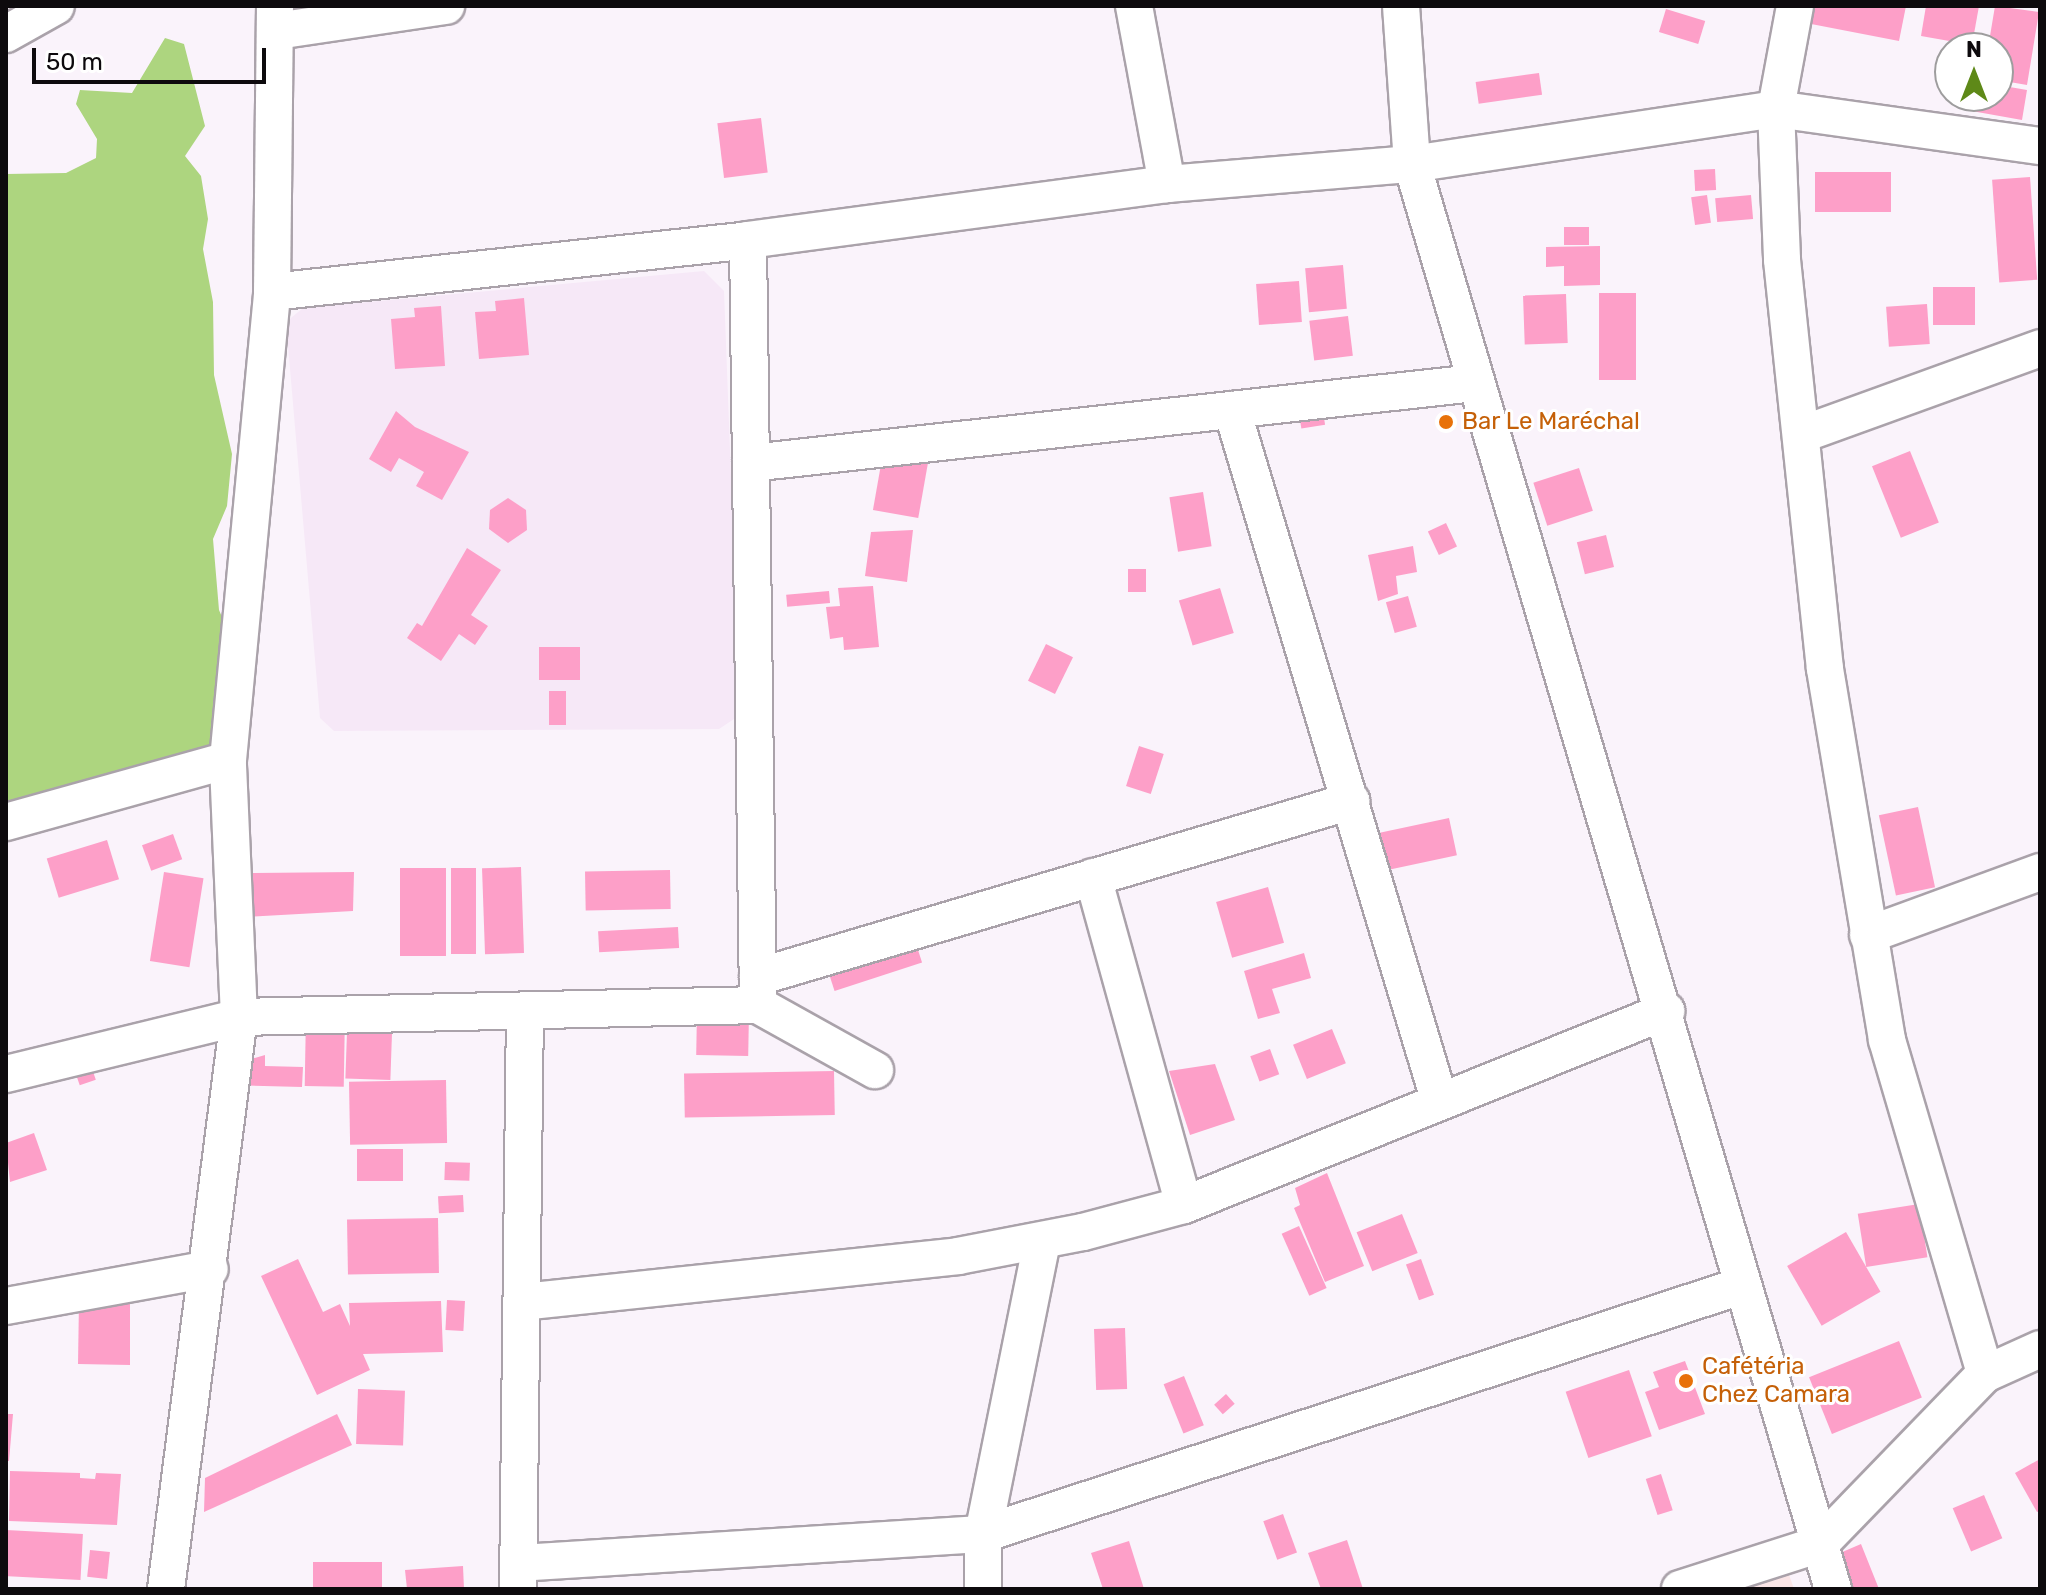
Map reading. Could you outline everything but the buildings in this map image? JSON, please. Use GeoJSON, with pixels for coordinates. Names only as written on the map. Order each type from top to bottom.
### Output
{"type":"FeatureCollection","features":[{"type":"Feature","properties":{"kind":"street"},"geometry":{"type":"LineString","coordinates":[[6,34],[56,6]]}},
{"type":"Feature","properties":{"kind":"street"},"geometry":{"type":"LineString","coordinates":[[166,1589],[210,1269],[239,1017],[228,760],[272,292],[276,18],[446,6]]}},
{"type":"Feature","properties":{"kind":"street"},"geometry":{"type":"LineString","coordinates":[[1134,6],[1167,184]]}},
{"type":"Feature","properties":{"kind":"street"},"geometry":{"type":"LineString","coordinates":[[1401,6],[1412,164],[1474,383],[1666,1011],[1741,1286],[1833,1589]]}},
{"type":"Feature","properties":{"kind":"street"},"geometry":{"type":"LineString","coordinates":[[1795,6],[1776,109],[1782,260],[1803,434],[1825,669],[1887,1040],[1985,1374]]}},
{"type":"Feature","properties":{"kind":"street"},"geometry":{"type":"LineString","coordinates":[[272,292],[748,240],[1167,184],[1412,164],[1776,109],[2040,146]]}},
{"type":"Feature","properties":{"kind":"street"},"geometry":{"type":"LineString","coordinates":[[748,240],[758,991]]}},
{"type":"Feature","properties":{"kind":"street"},"geometry":{"type":"LineString","coordinates":[[1803,434],[2040,348]]}},
{"type":"Feature","properties":{"kind":"street"},"geometry":{"type":"LineString","coordinates":[[751,463],[1474,383]]}},
{"type":"Feature","properties":{"kind":"street"},"geometry":{"type":"LineString","coordinates":[[1232,410],[1439,1099]]}},
{"type":"Feature","properties":{"kind":"street"},"geometry":{"type":"LineString","coordinates":[[6,822],[228,760]]}},
{"type":"Feature","properties":{"kind":"street"},"geometry":{"type":"LineString","coordinates":[[6,1074],[239,1017],[525,1011],[758,991],[1093,877],[1351,801]]}},
{"type":"Feature","properties":{"kind":"street"},"geometry":{"type":"LineString","coordinates":[[1868,935],[2040,872]]}},
{"type":"Feature","properties":{"kind":"street"},"geometry":{"type":"LineString","coordinates":[[1093,877],[1184,1205]]}},
{"type":"Feature","properties":{"kind":"street"},"geometry":{"type":"LineString","coordinates":[[758,991],[875,1070]]}},
{"type":"Feature","properties":{"kind":"street"},"geometry":{"type":"LineString","coordinates":[[525,1011],[518,1576],[983,1534],[1741,1286]]}},
{"type":"Feature","properties":{"kind":"street"},"geometry":{"type":"LineString","coordinates":[[522,1302],[958,1256],[1042,1242],[1184,1205],[1439,1099],[1666,1011]]}},
{"type":"Feature","properties":{"kind":"street"},"geometry":{"type":"LineString","coordinates":[[983,1589],[983,1534],[1042,1242]]}},
{"type":"Feature","properties":{"kind":"street"},"geometry":{"type":"LineString","coordinates":[[6,1306],[210,1269]]}},
{"type":"Feature","properties":{"kind":"street"},"geometry":{"type":"LineString","coordinates":[[1680,1589],[1820,1544],[1985,1374],[2040,1349]]}},
{"type":"Feature","properties":{"kind":"shaded area"},"geometry":{"type":"Polygon","coordinates":[[[704,271],[724,291],[740,715],[719,729],[334,731],[320,718],[286,322],[303,308],[704,271]]]}},
{"type":"Feature","properties":{"kind":"shaded area"},"geometry":{"type":"Polygon","coordinates":[[[1787,1569],[1794,1589],[1722,1589],[1787,1569]]]}},
{"type":"Feature","properties":{"kind":"green space"},"geometry":{"type":"Polygon","coordinates":[[[165,38],[184,44],[205,126],[185,156],[201,176],[208,219],[203,249],[213,302],[214,375],[232,454],[227,506],[213,539],[219,610],[234,645],[212,743],[183,762],[116,771],[6,809],[6,174],[66,173],[96,158],[97,139],[76,104],[80,90],[132,93],[165,38]]]}},
{"type":"Feature","properties":{"kind":"place","name":"Bar Le Maréchal"},"geometry":{"type":"Point","coordinates":[1446,422]}},
{"type":"Feature","properties":{"kind":"place","name":"Cafétéria Chez Camara"},"geometry":{"type":"Point","coordinates":[1686,1381]}}]}
